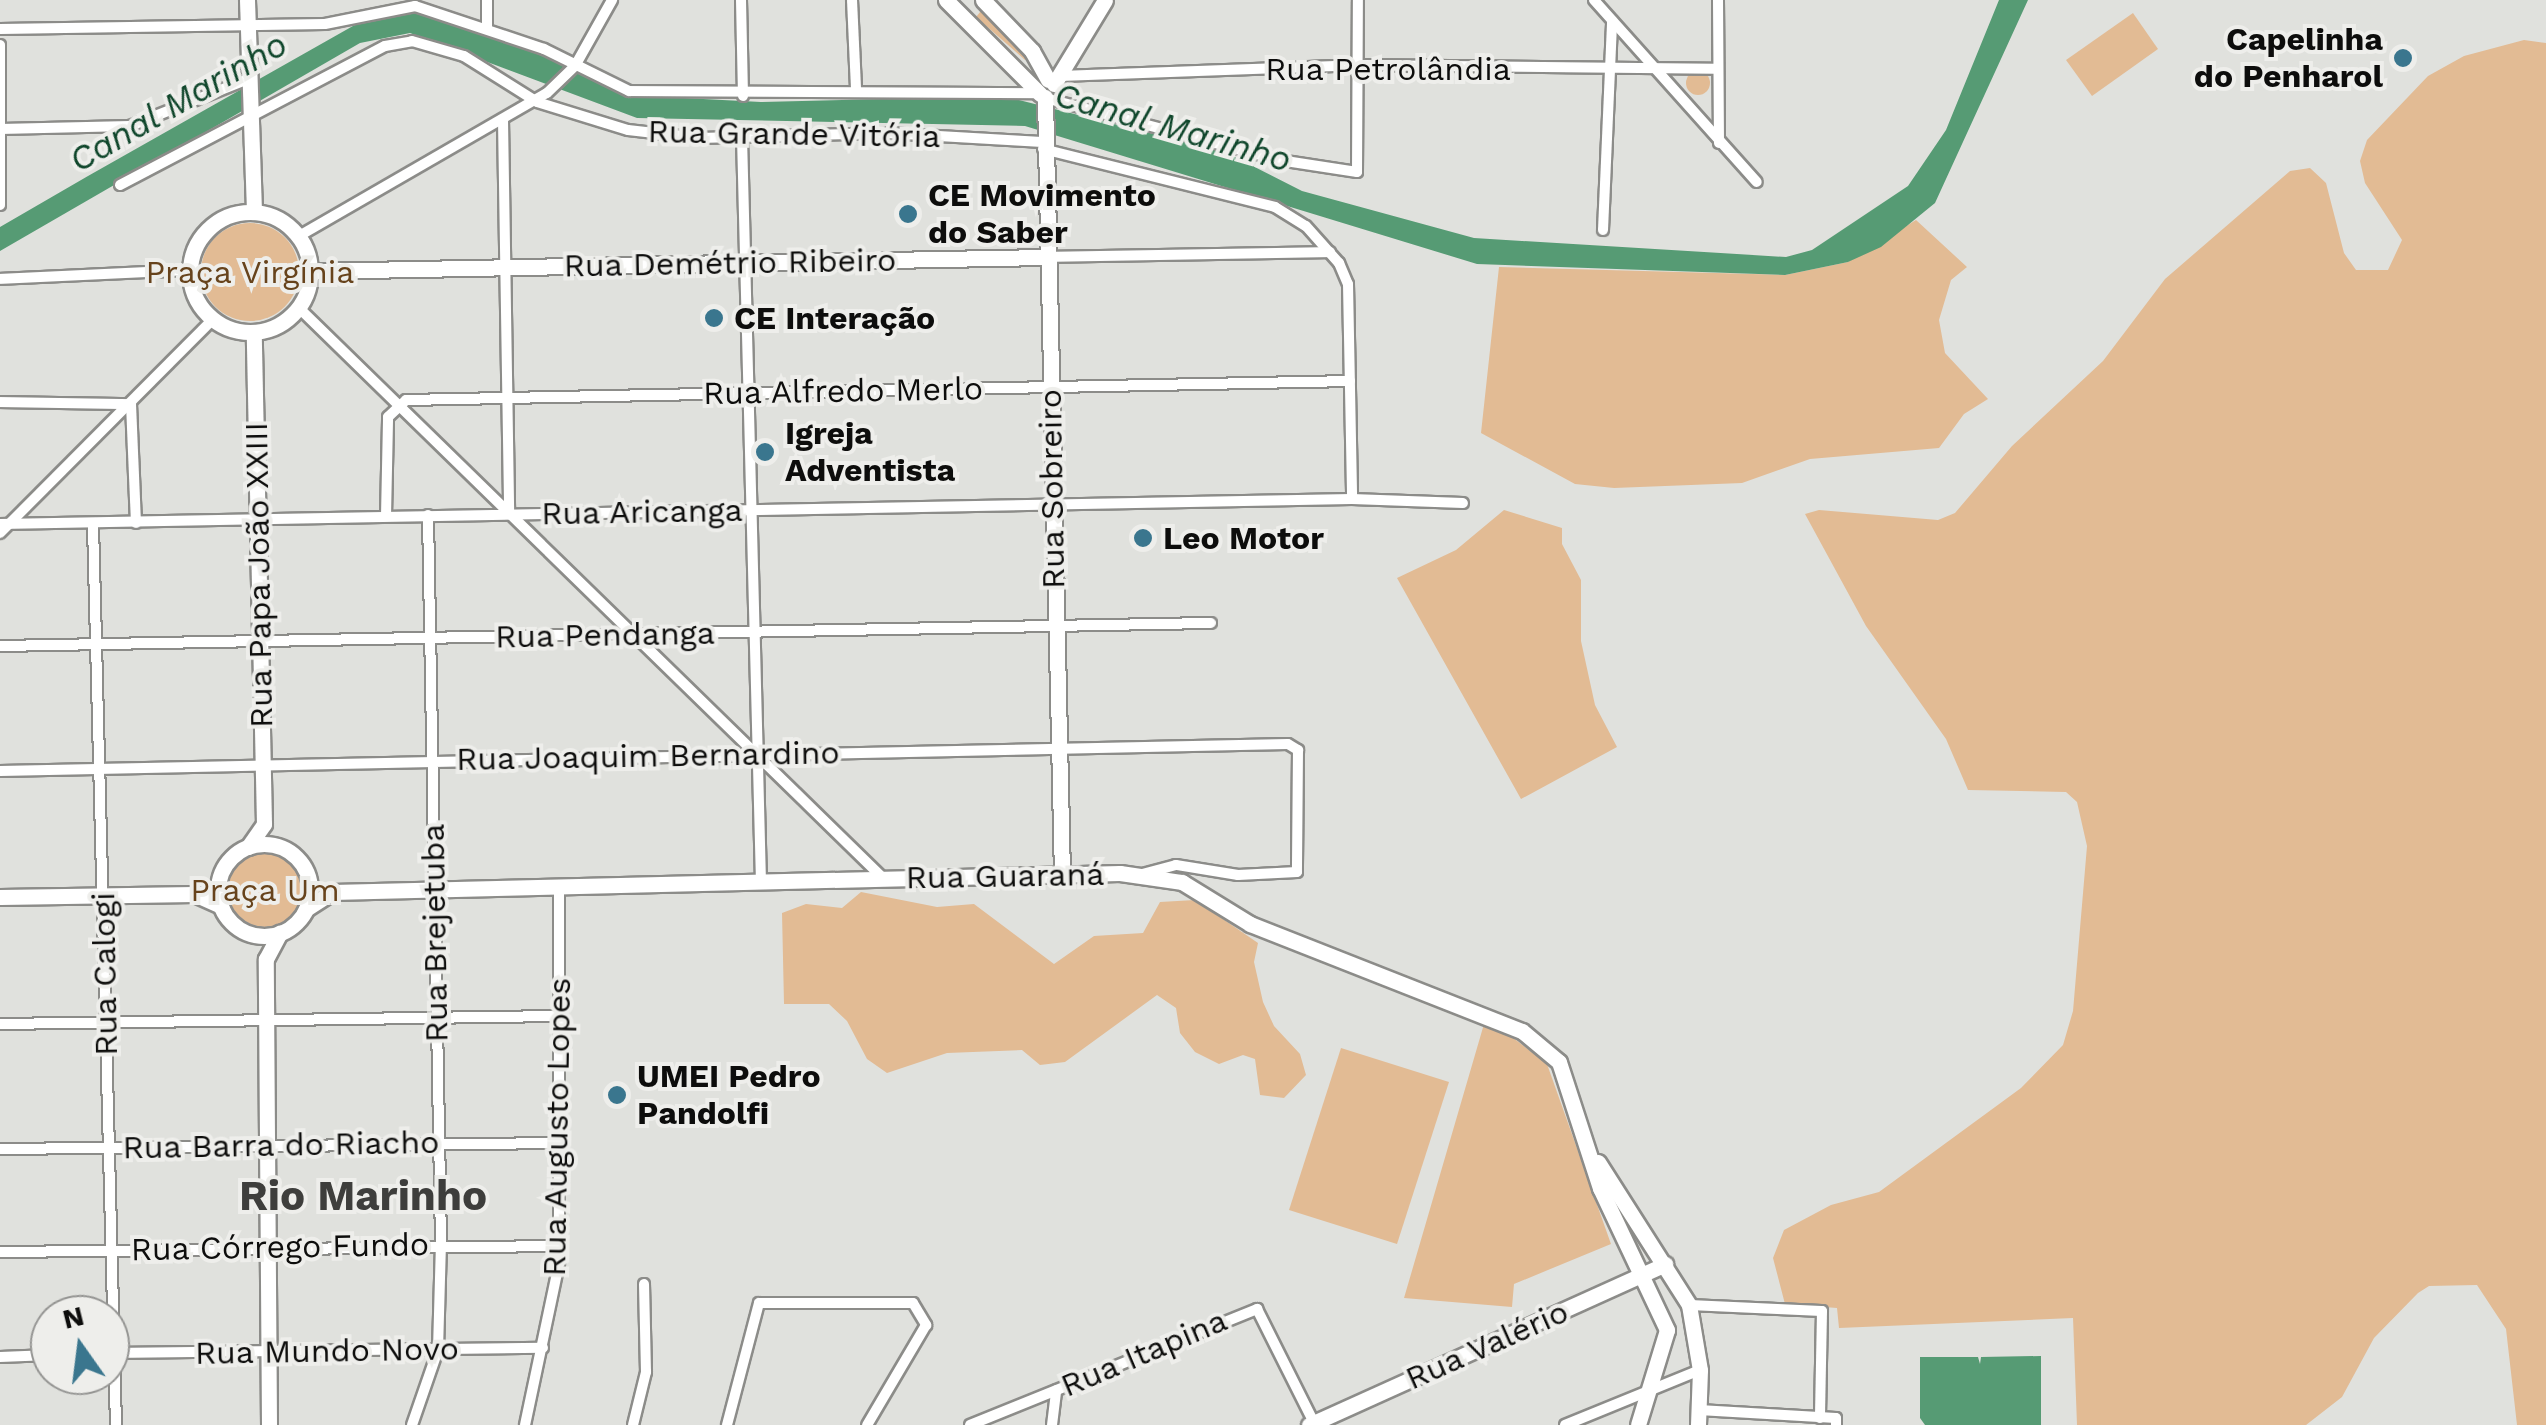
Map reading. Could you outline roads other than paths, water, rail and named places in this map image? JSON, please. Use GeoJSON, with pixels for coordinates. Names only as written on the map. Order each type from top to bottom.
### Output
{"type":"FeatureCollection","features":[{"type":"Feature","properties":{"kind":"street"},"geometry":{"type":"LineString","coordinates":[[246,0],[254,212]]}},
{"type":"Feature","properties":{"kind":"street"},"geometry":{"type":"LineString","coordinates":[[487,0],[487,28]]}},
{"type":"Feature","properties":{"kind":"street"},"geometry":{"type":"LineString","coordinates":[[299,236],[547,94],[573,68],[612,0]]}},
{"type":"Feature","properties":{"kind":"street"},"geometry":{"type":"LineString","coordinates":[[740,0],[743,96]]}},
{"type":"Feature","properties":{"kind":"street"},"geometry":{"type":"LineString","coordinates":[[852,0],[856,89]]}},
{"type":"Feature","properties":{"kind":"street"},"geometry":{"type":"LineString","coordinates":[[946,0],[1021,84],[1279,160],[1357,172],[1358,0]]}},
{"type":"Feature","properties":{"kind":"street"},"geometry":{"type":"LineString","coordinates":[[983,0],[1032,51],[1048,90]]}},
{"type":"Feature","properties":{"kind":"street"},"geometry":{"type":"LineString","coordinates":[[1048,90],[1104,0]]}},
{"type":"Feature","properties":{"kind":"street"},"geometry":{"type":"LineString","coordinates":[[1594,0],[1758,182]]}},
{"type":"Feature","properties":{"kind":"street"},"geometry":{"type":"LineString","coordinates":[[1718,0],[1715,69],[1720,143]]}},
{"type":"Feature","properties":{"kind":"street","name":"Rua Grande Vitória"},"geometry":{"type":"LineString","coordinates":[[0,29],[341,22],[415,6],[487,28],[630,90],[743,96],[1021,84]]}},
{"type":"Feature","properties":{"kind":"street"},"geometry":{"type":"LineString","coordinates":[[1602,230],[1606,70],[1612,20]]}},
{"type":"Feature","properties":{"kind":"street","name":"Rua Grande Vitória"},"geometry":{"type":"LineString","coordinates":[[120,185],[248,113],[385,46],[412,41],[464,56],[536,101],[628,130],[742,137],[887,134],[1043,141],[1275,207],[1299,220],[1330,252]]}},
{"type":"Feature","properties":{"kind":"street"},"geometry":{"type":"LineString","coordinates":[[0,45],[1,205]]}},
{"type":"Feature","properties":{"kind":"street","name":"Rua Petrolândia"},"geometry":{"type":"LineString","coordinates":[[1048,90],[1356,65],[1715,69]]}},
{"type":"Feature","properties":{"kind":"street"},"geometry":{"type":"LineString","coordinates":[[1,129],[130,126],[248,82]]}},
{"type":"Feature","properties":{"kind":"street","name":"Rua Sobreiro"},"geometry":{"type":"LineString","coordinates":[[1048,90],[1043,141],[1062,875]]}},
{"type":"Feature","properties":{"kind":"street"},"geometry":{"type":"LineString","coordinates":[[503,120],[510,514]]}},
{"type":"Feature","properties":{"kind":"street"},"geometry":{"type":"LineString","coordinates":[[742,137],[761,882]]}},
{"type":"Feature","properties":{"kind":"street"},"geometry":{"type":"LineString","coordinates":[[254,212],[279,219],[299,236],[310,271],[298,308],[278,324],[254,332],[214,319],[196,297],[190,270],[207,230],[232,215],[254,212]]}},
{"type":"Feature","properties":{"kind":"street"},"geometry":{"type":"LineString","coordinates":[[1330,252],[1347,279],[1352,499]]}},
{"type":"Feature","properties":{"kind":"street","name":"Rua Demétrio Ribeiro"},"geometry":{"type":"LineString","coordinates":[[310,271],[1330,252]]}},
{"type":"Feature","properties":{"kind":"street"},"geometry":{"type":"LineString","coordinates":[[0,279],[190,270]]}},
{"type":"Feature","properties":{"kind":"street"},"geometry":{"type":"LineString","coordinates":[[298,308],[884,879]]}},
{"type":"Feature","properties":{"kind":"street"},"geometry":{"type":"LineString","coordinates":[[0,533],[4,524],[132,404],[214,319]]}},
{"type":"Feature","properties":{"kind":"street","name":"Rua Papa João XXIII"},"geometry":{"type":"LineString","coordinates":[[248,847],[261,834],[264,817],[254,332]]}},
{"type":"Feature","properties":{"kind":"street","name":"Rua Alfredo Merlo"},"geometry":{"type":"LineString","coordinates":[[397,404],[507,397],[1350,381]]}},
{"type":"Feature","properties":{"kind":"street"},"geometry":{"type":"LineString","coordinates":[[0,402],[132,404]]}},
{"type":"Feature","properties":{"kind":"street"},"geometry":{"type":"LineString","coordinates":[[132,404],[136,522]]}},
{"type":"Feature","properties":{"kind":"street"},"geometry":{"type":"LineString","coordinates":[[386,516],[388,417],[397,404]]}},
{"type":"Feature","properties":{"kind":"street","name":"Rua Aricanga"},"geometry":{"type":"LineString","coordinates":[[4,524],[1352,499],[1463,502]]}},
{"type":"Feature","properties":{"kind":"street","name":"Rua Brejetuba"},"geometry":{"type":"LineString","coordinates":[[412,1425],[438,1350],[441,1244],[428,516]]}},
{"type":"Feature","properties":{"kind":"street","name":"Rua Calogi"},"geometry":{"type":"LineString","coordinates":[[93,524],[112,1295]]}},
{"type":"Feature","properties":{"kind":"street","name":"Rua Pendanga"},"geometry":{"type":"LineString","coordinates":[[0,646],[1211,624]]}},
{"type":"Feature","properties":{"kind":"street","name":"Rua Joaquim Bernardino"},"geometry":{"type":"LineString","coordinates":[[0,772],[264,763],[1059,748],[1296,748],[1297,872],[1250,876],[1176,865],[1143,874]]}},
{"type":"Feature","properties":{"kind":"street","name":"Rua Papa João XXIII"},"geometry":{"type":"LineString","coordinates":[[264,817],[279,846]]}},
{"type":"Feature","properties":{"kind":"street"},"geometry":{"type":"LineString","coordinates":[[221,906],[219,880],[228,862],[248,847],[279,846],[338,892]]}},
{"type":"Feature","properties":{"kind":"street"},"geometry":{"type":"LineString","coordinates":[[269,1425],[266,959],[280,933],[306,909],[306,869]]}},
{"type":"Feature","properties":{"kind":"street","name":"Rua Guaraná"},"geometry":{"type":"LineString","coordinates":[[306,909],[338,892],[1143,874],[1182,882],[1250,924],[1522,1031],[1559,1062],[1600,1188],[1667,1330]]}},
{"type":"Feature","properties":{"kind":"street"},"geometry":{"type":"LineString","coordinates":[[194,894],[219,880]]}},
{"type":"Feature","properties":{"kind":"street","name":"Rua Augusto Lopes"},"geometry":{"type":"LineString","coordinates":[[525,1425],[560,1246],[559,887]]}},
{"type":"Feature","properties":{"kind":"street"},"geometry":{"type":"LineString","coordinates":[[0,897],[194,894],[221,906],[250,933],[266,959]]}},
{"type":"Feature","properties":{"kind":"street"},"geometry":{"type":"LineString","coordinates":[[250,933],[280,933]]}},
{"type":"Feature","properties":{"kind":"street"},"geometry":{"type":"LineString","coordinates":[[0,1024],[560,1016]]}},
{"type":"Feature","properties":{"kind":"street","name":"Rua Guaraná"},"geometry":{"type":"LineString","coordinates":[[1580,1126],[1688,1305],[1700,1370],[1699,1418]]}},
{"type":"Feature","properties":{"kind":"street","name":"Rua Barra do Riacho"},"geometry":{"type":"LineString","coordinates":[[0,1149],[562,1143]]}},
{"type":"Feature","properties":{"kind":"street","name":"Rua Córrego Fundo"},"geometry":{"type":"LineString","coordinates":[[0,1252],[269,1252],[441,1244],[560,1246]]}},
{"type":"Feature","properties":{"kind":"street","name":"Rua Valério"},"geometry":{"type":"LineString","coordinates":[[1311,1424],[1665,1264]]}},
{"type":"Feature","properties":{"kind":"street"},"geometry":{"type":"LineString","coordinates":[[633,1425],[646,1372],[644,1284]]}},
{"type":"Feature","properties":{"kind":"street"},"geometry":{"type":"LineString","coordinates":[[727,1425],[759,1303],[903,1301],[920,1308],[922,1335],[866,1425]]}},
{"type":"Feature","properties":{"kind":"street"},"geometry":{"type":"LineString","coordinates":[[1688,1305],[1822,1311],[1820,1418]]}},
{"type":"Feature","properties":{"kind":"street","name":"Rua Itapina"},"geometry":{"type":"LineString","coordinates":[[970,1425],[1257,1309],[1311,1424]]}},
{"type":"Feature","properties":{"kind":"street"},"geometry":{"type":"LineString","coordinates":[[1638,1425],[1667,1330],[1696,1332]]}},
{"type":"Feature","properties":{"kind":"street","name":"Rua Mundo Novo"},"geometry":{"type":"LineString","coordinates":[[130,1353],[543,1348]]}},
{"type":"Feature","properties":{"kind":"street"},"geometry":{"type":"LineString","coordinates":[[0,1357],[30,1356]]}},
{"type":"Feature","properties":{"kind":"street"},"geometry":{"type":"LineString","coordinates":[[1565,1425],[1652,1386],[1700,1370]]}},
{"type":"Feature","properties":{"kind":"street"},"geometry":{"type":"LineString","coordinates":[[1052,1425],[1056,1390]]}},
{"type":"Feature","properties":{"kind":"street","name":"Rua Calogi"},"geometry":{"type":"LineString","coordinates":[[114,1395],[116,1425]]}},
{"type":"Feature","properties":{"kind":"street"},"geometry":{"type":"LineString","coordinates":[[1699,1418],[1820,1418],[1836,1422]]}},
{"type":"Feature","properties":{"kind":"place","name":"Capelinha do Penharol"},"geometry":{"type":"Point","coordinates":[2403,58]}},
{"type":"Feature","properties":{"kind":"place","name":"CE Movimento do Saber"},"geometry":{"type":"Point","coordinates":[908,214]}},
{"type":"Feature","properties":{"kind":"place","name":"CE Interação"},"geometry":{"type":"Point","coordinates":[714,318]}},
{"type":"Feature","properties":{"kind":"place","name":"Igreja Adventista"},"geometry":{"type":"Point","coordinates":[765,452]}},
{"type":"Feature","properties":{"kind":"place","name":"Leo Motor"},"geometry":{"type":"Point","coordinates":[1143,538]}},
{"type":"Feature","properties":{"kind":"place","name":"UMEI Pedro Pandolfi"},"geometry":{"type":"Point","coordinates":[617,1095]}},
{"type":"Feature","properties":{"kind":"district","name":"Rio Marinho"},"geometry":{"type":"Point","coordinates":[363,1196]}},
{"type":"Feature","properties":{"kind":"water label","name":"Canal Marinho"},"geometry":{"type":"Point","coordinates":[178,102]}},
{"type":"Feature","properties":{"kind":"water label","name":"Canal Marinho"},"geometry":{"type":"Point","coordinates":[1173,127]}},
{"type":"Feature","properties":{"kind":"park label","name":"Praça Virgínia"},"geometry":{"type":"Point","coordinates":[250,272]}},
{"type":"Feature","properties":{"kind":"park label","name":"Praça Um"},"geometry":{"type":"Point","coordinates":[265,890]}}]}
